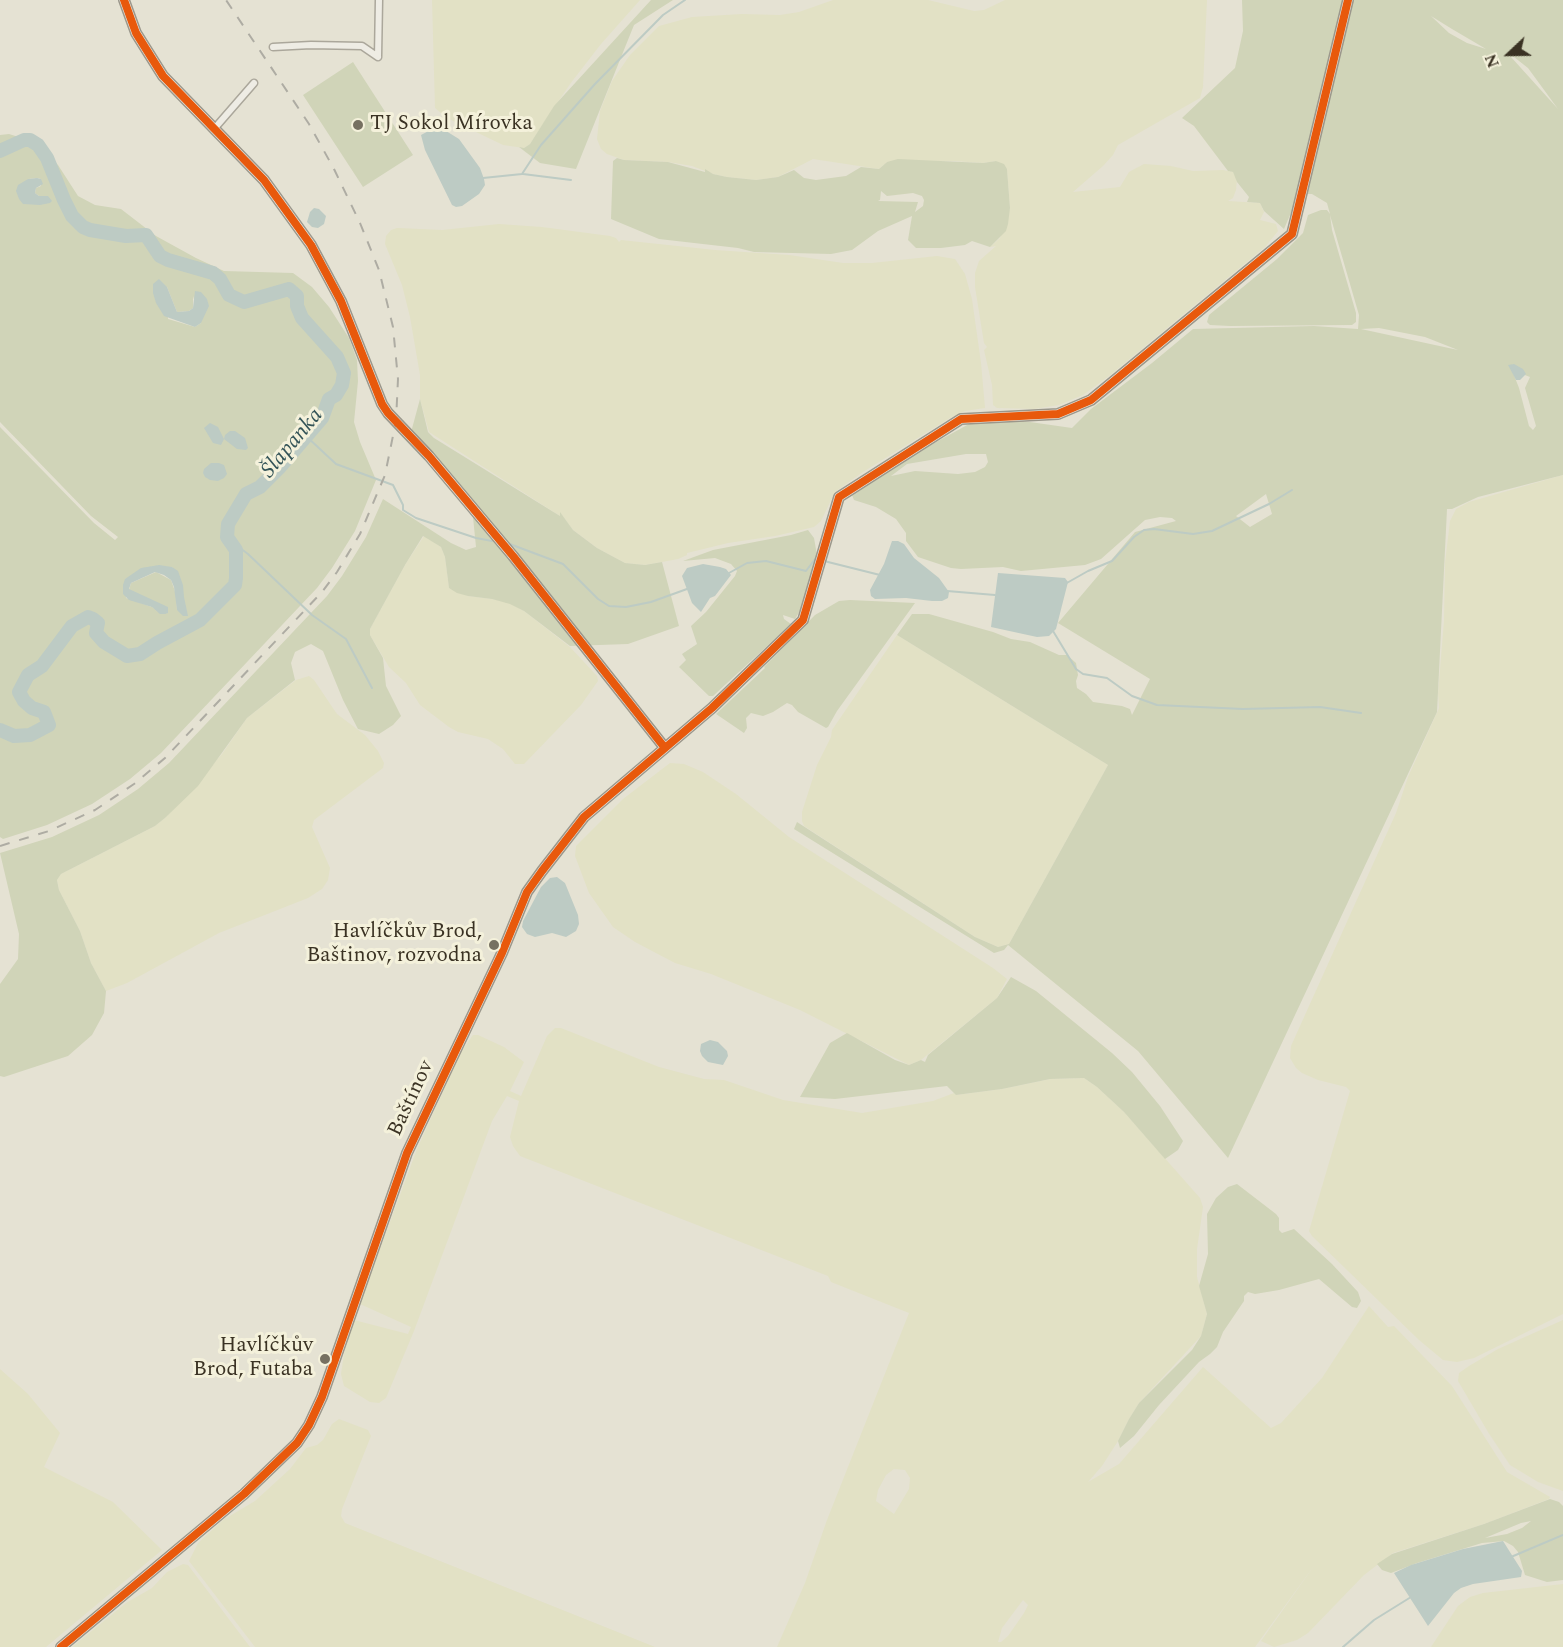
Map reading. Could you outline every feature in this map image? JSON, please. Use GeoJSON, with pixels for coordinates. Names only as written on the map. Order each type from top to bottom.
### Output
{"type":"FeatureCollection","features":[{"type":"Feature","properties":{"kind":"street"},"geometry":{"type":"LineString","coordinates":[[124,0],[136,33],[163,76],[264,180],[311,245],[341,301],[381,404],[429,456],[513,556],[665,748]]}},
{"type":"Feature","properties":{"kind":"street"},"geometry":{"type":"LineString","coordinates":[[273,47],[362,46],[378,57],[379,0]]}},
{"type":"Feature","properties":{"kind":"street","name":"Baštínov"},"geometry":{"type":"LineString","coordinates":[[61,1647],[195,1535],[279,1462],[297,1443],[309,1425],[322,1397],[407,1153],[502,953],[527,892],[584,818],[711,708],[803,620],[839,496],[961,418],[1058,414],[1091,400],[1292,234],[1348,0]]}},
{"type":"Feature","properties":{"kind":"street"},"geometry":{"type":"LineString","coordinates":[[214,129],[254,82]]}},
{"type":"Feature","properties":{"kind":"green space"},"geometry":{"type":"Polygon","coordinates":[[[432,0],[640,0],[601,44],[570,84],[530,144],[524,148],[503,145],[447,118],[435,108],[432,0]]]}},
{"type":"Feature","properties":{"kind":"green space"},"geometry":{"type":"Polygon","coordinates":[[[651,0],[673,0],[634,25],[576,169],[540,163],[519,147],[524,148],[530,144],[554,106],[651,0]]]}},
{"type":"Feature","properties":{"kind":"green space"},"geometry":{"type":"Polygon","coordinates":[[[833,0],[928,0],[974,11],[984,10],[1005,0],[1207,0],[1203,87],[1200,98],[1118,145],[1103,166],[1073,192],[1120,187],[1129,172],[1144,164],[1171,166],[1193,171],[1223,170],[1233,172],[1237,179],[1233,198],[1228,201],[1260,203],[1264,212],[1260,220],[1276,224],[1278,231],[1265,247],[1083,395],[1059,405],[1034,409],[997,408],[993,405],[992,385],[984,350],[987,347],[984,343],[975,287],[975,273],[979,261],[996,246],[990,247],[1000,238],[1010,208],[1007,169],[996,161],[983,163],[887,162],[879,169],[813,159],[778,177],[756,180],[727,177],[692,166],[668,162],[624,160],[607,154],[601,149],[597,139],[600,111],[612,81],[630,55],[659,26],[692,17],[742,14],[780,15],[799,12],[833,0]]]}},
{"type":"Feature","properties":{"kind":"green space"},"geometry":{"type":"Polygon","coordinates":[[[1242,0],[1563,0],[1563,475],[1478,497],[1452,509],[1447,509],[1437,712],[1228,1158],[1138,1051],[1008,945],[1004,950],[994,953],[794,829],[797,822],[975,937],[998,947],[1009,944],[1108,765],[897,635],[912,614],[929,614],[1011,639],[1030,642],[1059,655],[1067,655],[1076,663],[1077,688],[1093,702],[1122,706],[1130,709],[1132,715],[1150,679],[1058,623],[1135,532],[1176,521],[1172,518],[1160,517],[1145,520],[1101,559],[1085,565],[1021,571],[1003,567],[961,569],[918,557],[906,541],[906,533],[896,519],[876,507],[854,500],[852,495],[929,446],[969,424],[989,421],[1023,421],[1072,428],[1091,409],[1193,329],[1314,326],[1358,329],[1359,315],[1330,215],[1332,230],[1356,313],[1356,322],[1352,325],[1230,326],[1210,325],[1207,322],[1209,315],[1277,259],[1303,233],[1308,215],[1321,210],[1327,210],[1330,214],[1327,203],[1312,194],[1299,194],[1284,229],[1264,211],[1260,203],[1247,202],[1249,197],[1237,182],[1233,172],[1228,171],[1194,126],[1182,118],[1235,68],[1243,31],[1242,0]],[[1431,16],[1449,33],[1467,43],[1486,49],[1431,16]],[[1511,57],[1558,109],[1528,68],[1511,57]],[[1379,328],[1361,329],[1458,350],[1425,337],[1379,328]],[[1512,370],[1529,426],[1533,430],[1536,426],[1525,388],[1530,377],[1512,370]],[[966,454],[907,464],[891,476],[915,471],[958,474],[975,472],[985,467],[988,462],[986,454],[966,454]],[[1266,494],[1236,516],[1250,527],[1272,514],[1266,494]]]}},
{"type":"Feature","properties":{"kind":"green space","name":"TJ Sokol Mírovka"},"geometry":{"type":"Polygon","coordinates":[[[353,62],[413,155],[363,187],[303,95],[353,62]]]}},
{"type":"Feature","properties":{"kind":"green space"},"geometry":{"type":"Polygon","coordinates":[[[9,134],[25,139],[42,150],[58,165],[78,196],[95,205],[121,209],[156,236],[196,258],[224,271],[293,273],[312,287],[329,307],[349,338],[357,360],[358,381],[354,422],[376,480],[355,531],[317,588],[161,753],[130,779],[92,804],[47,825],[3,839],[0,837],[0,427],[94,523],[115,540],[118,537],[91,516],[0,422],[0,135],[9,134]],[[28,179],[19,199],[48,196],[39,196],[35,193],[36,188],[41,186],[41,179],[28,179]],[[167,287],[168,319],[195,327],[201,323],[193,296],[193,308],[189,311],[177,312],[167,287]],[[172,567],[125,579],[126,598],[152,607],[160,614],[140,596],[129,590],[131,583],[156,572],[171,580],[176,594],[177,610],[185,605],[172,567]]]}},
{"type":"Feature","properties":{"kind":"green space"},"geometry":{"type":"Polygon","coordinates":[[[617,158],[668,162],[705,172],[705,169],[713,174],[727,177],[756,180],[778,177],[794,170],[804,178],[816,180],[846,176],[861,167],[879,169],[887,162],[898,159],[983,163],[996,161],[1004,164],[1007,169],[1010,208],[1008,224],[1006,231],[990,247],[972,241],[965,245],[941,248],[916,248],[908,240],[912,216],[878,231],[852,250],[831,254],[754,252],[659,239],[611,219],[613,161],[617,158]],[[881,191],[878,201],[918,202],[915,212],[923,206],[922,196],[913,193],[887,196],[881,191]]]}},
{"type":"Feature","properties":{"kind":"green space"},"geometry":{"type":"Polygon","coordinates":[[[499,224],[610,236],[619,242],[621,240],[789,255],[843,263],[872,263],[937,256],[955,259],[965,274],[972,299],[985,408],[965,411],[950,418],[863,472],[835,492],[821,521],[814,527],[728,543],[687,553],[678,559],[645,565],[625,563],[597,548],[573,530],[561,514],[560,516],[429,432],[420,399],[420,375],[410,317],[402,285],[385,244],[386,236],[391,230],[397,228],[442,230],[499,224]]]}},
{"type":"Feature","properties":{"kind":"green space"},"geometry":{"type":"Polygon","coordinates":[[[420,399],[428,432],[434,438],[560,516],[560,512],[573,530],[597,548],[625,563],[645,565],[662,562],[679,626],[628,644],[570,646],[524,611],[510,604],[468,596],[449,588],[445,557],[441,547],[423,536],[370,629],[370,635],[383,658],[386,686],[401,716],[393,725],[379,734],[358,729],[343,700],[323,651],[311,644],[295,652],[291,663],[295,680],[247,718],[198,786],[165,818],[155,826],[61,874],[57,880],[59,890],[106,991],[104,1013],[92,1035],[68,1056],[4,1077],[0,1076],[0,984],[18,959],[19,934],[0,853],[52,837],[99,815],[138,789],[169,763],[327,596],[366,537],[383,499],[451,543],[466,550],[476,547],[473,517],[410,436],[420,399]]]}},
{"type":"Feature","properties":{"kind":"green space"},"geometry":{"type":"Polygon","coordinates":[[[1563,475],[1563,1314],[1474,1358],[1457,1362],[1443,1360],[1419,1340],[1309,1231],[1350,1091],[1346,1087],[1318,1080],[1302,1073],[1290,1058],[1291,1046],[1396,813],[1408,777],[1439,708],[1445,563],[1450,521],[1456,509],[1469,502],[1563,475]]]}},
{"type":"Feature","properties":{"kind":"green space"},"geometry":{"type":"Polygon","coordinates":[[[808,530],[814,538],[817,555],[804,604],[795,619],[783,615],[784,619],[791,624],[713,696],[709,696],[679,667],[686,660],[682,654],[697,644],[691,626],[706,612],[737,571],[731,564],[715,558],[683,561],[713,550],[808,530]]]}},
{"type":"Feature","properties":{"kind":"green space"},"geometry":{"type":"Polygon","coordinates":[[[424,536],[441,547],[445,557],[449,588],[468,596],[510,603],[524,611],[570,647],[597,676],[598,681],[581,705],[524,764],[515,764],[503,749],[488,739],[458,732],[449,727],[420,705],[406,683],[389,667],[370,635],[370,629],[405,565],[424,536]]]}},
{"type":"Feature","properties":{"kind":"green space"},"geometry":{"type":"Polygon","coordinates":[[[839,601],[915,603],[837,711],[828,727],[798,712],[787,703],[763,716],[751,713],[746,718],[747,728],[744,733],[716,714],[765,668],[815,615],[839,601]]]}},
{"type":"Feature","properties":{"kind":"green space"},"geometry":{"type":"Polygon","coordinates":[[[897,635],[1108,765],[1009,944],[998,947],[975,937],[804,826],[802,821],[802,812],[817,765],[831,737],[832,730],[897,635]]]}},
{"type":"Feature","properties":{"kind":"green space"},"geometry":{"type":"Polygon","coordinates":[[[309,676],[337,714],[365,735],[384,763],[383,768],[314,820],[312,827],[330,868],[328,880],[322,889],[308,898],[219,933],[127,983],[106,991],[91,963],[80,931],[59,890],[57,880],[61,874],[155,826],[165,818],[222,754],[247,718],[296,680],[309,676]]]}},
{"type":"Feature","properties":{"kind":"green space"},"geometry":{"type":"Polygon","coordinates":[[[670,763],[684,764],[703,772],[736,794],[789,837],[993,968],[1007,979],[997,998],[921,1060],[909,1065],[800,1010],[711,974],[675,963],[635,942],[613,927],[589,893],[575,856],[576,846],[623,799],[670,763]]]}},
{"type":"Feature","properties":{"kind":"green space"},"geometry":{"type":"Polygon","coordinates":[[[1011,977],[1036,991],[1132,1072],[1160,1106],[1183,1141],[1178,1150],[1165,1159],[1124,1112],[1084,1078],[1050,1079],[1002,1089],[956,1095],[947,1086],[835,1099],[800,1097],[830,1043],[847,1033],[895,1060],[909,1065],[921,1060],[925,1062],[928,1055],[997,998],[1011,977]]]}},
{"type":"Feature","properties":{"kind":"green space"},"geometry":{"type":"Polygon","coordinates":[[[555,1028],[561,1028],[659,1067],[704,1079],[724,1080],[783,1100],[862,1113],[933,1101],[954,1093],[956,1095],[1002,1089],[1050,1079],[1084,1078],[1124,1112],[1200,1198],[1203,1207],[1197,1249],[1197,1277],[1207,1314],[1201,1336],[1139,1403],[1102,1466],[1088,1482],[1119,1464],[1203,1367],[1271,1428],[1281,1423],[1322,1378],[1369,1306],[1388,1327],[1394,1326],[1452,1386],[1507,1472],[1550,1497],[1484,1524],[1393,1553],[1364,1575],[1308,1633],[1297,1640],[1274,1647],[1261,1641],[1316,1563],[1255,1647],[777,1647],[805,1583],[827,1520],[909,1313],[831,1282],[828,1276],[520,1156],[510,1137],[519,1101],[507,1096],[492,1121],[414,1331],[386,1398],[379,1403],[370,1402],[344,1386],[341,1374],[344,1354],[354,1320],[408,1334],[411,1327],[360,1304],[417,1149],[461,1052],[473,1035],[478,1035],[504,1047],[524,1062],[510,1091],[521,1096],[547,1036],[555,1028]],[[894,1469],[886,1475],[878,1490],[876,1501],[894,1514],[909,1489],[910,1478],[905,1470],[894,1469]],[[1023,1600],[1002,1628],[998,1642],[1008,1636],[1024,1613],[1028,1605],[1023,1600]]]}},
{"type":"Feature","properties":{"kind":"green space"},"geometry":{"type":"Polygon","coordinates":[[[1237,1184],[1276,1214],[1279,1218],[1279,1230],[1282,1233],[1294,1229],[1332,1264],[1358,1292],[1361,1301],[1357,1308],[1352,1307],[1319,1279],[1279,1290],[1255,1294],[1248,1292],[1223,1332],[1217,1347],[1199,1362],[1134,1436],[1120,1448],[1118,1441],[1139,1403],[1192,1350],[1201,1336],[1207,1314],[1199,1286],[1208,1254],[1207,1214],[1216,1198],[1228,1187],[1237,1184]]]}},
{"type":"Feature","properties":{"kind":"green space"},"geometry":{"type":"Polygon","coordinates":[[[1563,1320],[1563,1491],[1538,1482],[1510,1465],[1458,1381],[1459,1373],[1498,1349],[1563,1320]]]}},
{"type":"Feature","properties":{"kind":"green space"},"geometry":{"type":"Polygon","coordinates":[[[0,1369],[28,1394],[60,1433],[44,1467],[113,1502],[162,1550],[46,1647],[0,1647],[0,1369]]]}},
{"type":"Feature","properties":{"kind":"green space"},"geometry":{"type":"Polygon","coordinates":[[[339,1419],[368,1430],[371,1436],[342,1509],[341,1516],[345,1523],[655,1647],[255,1647],[189,1561],[198,1543],[223,1520],[255,1501],[290,1469],[306,1448],[317,1445],[323,1440],[332,1424],[339,1419]]]}},
{"type":"Feature","properties":{"kind":"green space"},"geometry":{"type":"Polygon","coordinates":[[[1550,1499],[1559,1502],[1563,1506],[1563,1580],[1547,1582],[1525,1575],[1518,1552],[1504,1541],[1482,1543],[1391,1573],[1382,1570],[1377,1564],[1392,1554],[1484,1524],[1550,1499]],[[1531,1521],[1485,1538],[1507,1534],[1522,1528],[1531,1521]]]}},
{"type":"Feature","properties":{"kind":"green space"},"geometry":{"type":"Polygon","coordinates":[[[183,1564],[188,1565],[250,1647],[72,1647],[126,1603],[152,1588],[167,1572],[183,1564]]]}},
{"type":"Feature","properties":{"kind":"green space"},"geometry":{"type":"Polygon","coordinates":[[[1563,1584],[1563,1647],[1431,1647],[1458,1606],[1470,1597],[1483,1593],[1563,1584]]]}},
{"type":"Feature","properties":{"kind":"shaded area"},"geometry":{"type":"Polygon","coordinates":[[[438,126],[459,139],[480,168],[484,179],[485,185],[479,194],[462,206],[452,205],[425,150],[421,135],[438,126]]]}},
{"type":"Feature","properties":{"kind":"shaded area"},"geometry":{"type":"Polygon","coordinates":[[[28,179],[41,179],[43,184],[36,188],[35,193],[39,196],[48,196],[52,201],[40,205],[23,204],[16,191],[18,185],[28,179]]]}},
{"type":"Feature","properties":{"kind":"shaded area"},"geometry":{"type":"Polygon","coordinates":[[[314,208],[319,209],[326,216],[324,224],[318,228],[312,227],[307,222],[314,208]]]}},
{"type":"Feature","properties":{"kind":"shaded area"},"geometry":{"type":"Polygon","coordinates":[[[159,279],[167,287],[177,312],[189,311],[193,308],[195,291],[201,292],[209,306],[201,323],[195,327],[164,316],[153,293],[153,284],[159,279]]]}},
{"type":"Feature","properties":{"kind":"shaded area"},"geometry":{"type":"Polygon","coordinates":[[[1514,364],[1523,369],[1526,374],[1520,380],[1516,380],[1508,365],[1514,364]]]}},
{"type":"Feature","properties":{"kind":"shaded area"},"geometry":{"type":"Polygon","coordinates":[[[210,423],[218,427],[224,439],[221,445],[213,443],[204,428],[210,423]]]}},
{"type":"Feature","properties":{"kind":"shaded area"},"geometry":{"type":"Polygon","coordinates":[[[230,431],[235,431],[245,438],[248,448],[246,450],[237,449],[224,439],[230,431]]]}},
{"type":"Feature","properties":{"kind":"shaded area"},"geometry":{"type":"Polygon","coordinates":[[[211,463],[224,465],[227,474],[224,478],[218,481],[205,477],[204,469],[211,463]]]}},
{"type":"Feature","properties":{"kind":"shaded area"},"geometry":{"type":"Polygon","coordinates":[[[892,541],[904,544],[914,558],[939,578],[949,592],[948,598],[942,601],[932,601],[906,598],[875,599],[871,596],[870,590],[884,564],[892,541]]]}},
{"type":"Feature","properties":{"kind":"shaded area"},"geometry":{"type":"Polygon","coordinates":[[[703,564],[726,569],[731,575],[715,596],[710,598],[701,612],[692,603],[682,576],[687,568],[703,564]]]}},
{"type":"Feature","properties":{"kind":"shaded area"},"geometry":{"type":"Polygon","coordinates":[[[159,565],[172,567],[178,571],[183,585],[188,616],[183,616],[177,610],[174,587],[171,580],[164,575],[155,572],[131,583],[129,589],[168,607],[168,613],[160,614],[152,607],[129,600],[123,594],[125,579],[141,568],[159,565]]]}},
{"type":"Feature","properties":{"kind":"shaded area"},"geometry":{"type":"Polygon","coordinates":[[[998,573],[1065,578],[1068,582],[1056,629],[1049,636],[1037,637],[991,627],[998,573]]]}},
{"type":"Feature","properties":{"kind":"shaded area"},"geometry":{"type":"Polygon","coordinates":[[[557,877],[565,883],[578,915],[579,924],[576,931],[566,937],[552,933],[535,937],[527,934],[522,927],[523,921],[541,887],[550,878],[557,877]]]}},
{"type":"Feature","properties":{"kind":"shaded area"},"geometry":{"type":"Polygon","coordinates":[[[710,1040],[718,1042],[727,1051],[728,1056],[723,1065],[708,1062],[702,1056],[701,1044],[710,1040]]]}},
{"type":"Feature","properties":{"kind":"shaded area"},"geometry":{"type":"Polygon","coordinates":[[[1503,1541],[1522,1571],[1521,1577],[1461,1588],[1454,1593],[1428,1626],[1394,1573],[1411,1565],[1463,1549],[1503,1541]]]}},
{"type":"Feature","properties":{"kind":"waterway"},"geometry":{"type":"LineString","coordinates":[[483,178],[522,174],[541,145],[595,84],[663,15],[685,0]]}},
{"type":"Feature","properties":{"kind":"waterway","name":"Šlapanka"},"geometry":{"type":"LineString","coordinates":[[0,151],[24,140],[30,140],[38,145],[47,158],[72,216],[83,227],[126,236],[146,235],[160,256],[213,273],[220,279],[229,295],[244,302],[289,289],[297,296],[297,306],[302,318],[337,357],[344,373],[342,385],[336,395],[329,399],[322,418],[280,467],[260,487],[246,494],[228,524],[227,537],[236,550],[235,585],[200,620],[140,654],[127,656],[104,642],[96,633],[98,623],[93,619],[88,617],[72,626],[42,666],[28,675],[19,692],[32,708],[44,712],[49,725],[30,735],[14,736],[0,730]]}},
{"type":"Feature","properties":{"kind":"waterway"},"geometry":{"type":"LineString","coordinates":[[523,174],[571,180]]}},
{"type":"Feature","properties":{"kind":"waterway"},"geometry":{"type":"LineString","coordinates":[[306,436],[336,464],[393,485],[403,505],[403,510],[416,518],[492,541]]}},
{"type":"Feature","properties":{"kind":"waterway"},"geometry":{"type":"LineString","coordinates":[[1065,584],[1112,561],[1134,537],[1144,530],[1154,529],[1193,534],[1212,531],[1269,504],[1292,490]]}},
{"type":"Feature","properties":{"kind":"waterway"},"geometry":{"type":"LineString","coordinates":[[507,543],[563,564],[598,599],[609,606],[626,607],[651,602],[687,589]]}},
{"type":"Feature","properties":{"kind":"waterway"},"geometry":{"type":"LineString","coordinates":[[236,550],[240,548],[248,554],[312,615],[346,639],[372,688]]}},
{"type":"Feature","properties":{"kind":"waterway"},"geometry":{"type":"LineString","coordinates":[[729,573],[747,563],[766,561],[806,571],[815,559]]}},
{"type":"Feature","properties":{"kind":"waterway"},"geometry":{"type":"LineString","coordinates":[[824,561],[880,575]]}},
{"type":"Feature","properties":{"kind":"waterway"},"geometry":{"type":"LineString","coordinates":[[947,591],[995,595]]}},
{"type":"Feature","properties":{"kind":"waterway"},"geometry":{"type":"LineString","coordinates":[[1053,631],[1076,669],[1083,674],[1107,678],[1132,696],[1157,705],[1243,709],[1320,707],[1361,713]]}},
{"type":"Feature","properties":{"kind":"waterway"},"geometry":{"type":"LineString","coordinates":[[1511,1557],[1563,1535]]}},
{"type":"Feature","properties":{"kind":"waterway"},"geometry":{"type":"LineString","coordinates":[[1343,1647],[1374,1620],[1411,1597]]}},
{"type":"Feature","properties":{"kind":"railway"},"geometry":{"type":"LineString","coordinates":[[0,846],[49,831],[95,810],[134,784],[165,758],[322,592],[360,534],[385,475],[396,421],[398,379],[393,327],[379,270],[360,223],[309,124],[226,0]]}},
{"type":"Feature","properties":{"kind":"cycle path"},"geometry":{"type":"LineString","coordinates":[[124,0],[136,33],[163,76],[264,180],[311,245],[341,301],[382,404],[388,413],[429,456],[513,556],[665,748]]}},
{"type":"Feature","properties":{"kind":"cycle path"},"geometry":{"type":"LineString","coordinates":[[61,1647],[244,1494],[297,1443],[309,1425],[322,1397],[407,1153],[502,953],[527,892],[584,817],[712,708],[803,620],[839,497],[961,419],[1058,414],[1091,400],[1292,234],[1348,0]]}},
{"type":"Feature","properties":{"kind":"place","name":"TJ Sokol Mírovka"},"geometry":{"type":"Point","coordinates":[358,125]}},
{"type":"Feature","properties":{"kind":"place","name":"Havlíčkův Brod, Baštinov, rozvodna"},"geometry":{"type":"Point","coordinates":[494,945]}},
{"type":"Feature","properties":{"kind":"place","name":"Havlíčkův Brod, Futaba"},"geometry":{"type":"Point","coordinates":[325,1359]}}]}
